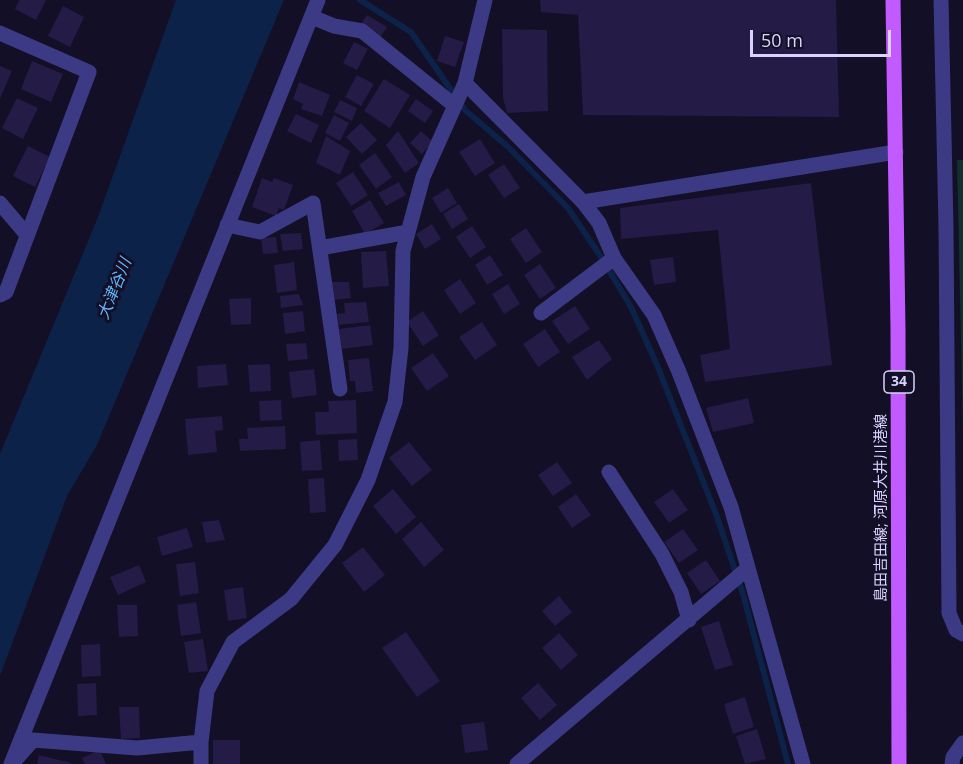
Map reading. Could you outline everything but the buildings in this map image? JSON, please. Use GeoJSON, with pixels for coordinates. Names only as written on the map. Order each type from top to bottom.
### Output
{"type":"FeatureCollection","features":[{"type":"Feature","properties":{"kind":"main road","name":"島田吉田線; 河原大井川港線"},"geometry":{"type":"LineString","coordinates":[[893,0],[900,556],[899,764]]}},
{"type":"Feature","properties":{"kind":"street"},"geometry":{"type":"LineString","coordinates":[[11,764],[318,0]]}},
{"type":"Feature","properties":{"kind":"street"},"geometry":{"type":"LineString","coordinates":[[201,764],[201,742],[207,691],[233,642],[291,598],[335,545],[369,480],[395,402],[400,348],[403,251],[423,177],[465,83],[484,0]]}},
{"type":"Feature","properties":{"kind":"street"},"geometry":{"type":"LineString","coordinates":[[941,0],[946,238],[949,613],[956,630],[963,634]]}},
{"type":"Feature","properties":{"kind":"street"},"geometry":{"type":"LineString","coordinates":[[312,17],[334,26],[362,32],[455,106]]}},
{"type":"Feature","properties":{"kind":"street"},"geometry":{"type":"LineString","coordinates":[[0,33],[89,72],[6,292],[0,295]]}},
{"type":"Feature","properties":{"kind":"street"},"geometry":{"type":"LineString","coordinates":[[465,83],[583,202],[599,223],[614,258],[654,315],[675,362],[731,507],[802,764]]}},
{"type":"Feature","properties":{"kind":"street"},"geometry":{"type":"LineString","coordinates":[[583,202],[896,152]]}},
{"type":"Feature","properties":{"kind":"street"},"geometry":{"type":"LineString","coordinates":[[0,202],[27,235]]}},
{"type":"Feature","properties":{"kind":"street"},"geometry":{"type":"LineString","coordinates":[[227,225],[260,232],[313,203],[340,389]]}},
{"type":"Feature","properties":{"kind":"street"},"geometry":{"type":"LineString","coordinates":[[320,248],[408,232]]}},
{"type":"Feature","properties":{"kind":"street"},"geometry":{"type":"LineString","coordinates":[[541,313],[614,258]]}},
{"type":"Feature","properties":{"kind":"street"},"geometry":{"type":"LineString","coordinates":[[609,472],[662,554],[681,592],[689,620]]}},
{"type":"Feature","properties":{"kind":"street"},"geometry":{"type":"LineString","coordinates":[[518,764],[747,569]]}},
{"type":"Feature","properties":{"kind":"street"},"geometry":{"type":"LineString","coordinates":[[11,764],[33,740],[137,748],[201,742]]}},
{"type":"Feature","properties":{"kind":"street"},"geometry":{"type":"LineString","coordinates":[[952,764],[953,757],[963,743]]}},
{"type":"Feature","properties":{"kind":"green space"},"geometry":{"type":"Polygon","coordinates":[[[957,160],[963,160],[963,435],[957,160]]]}},
{"type":"Feature","properties":{"kind":"water","name":"大津谷川"},"geometry":{"type":"Polygon","coordinates":[[[176,0],[284,0],[97,445],[67,496],[0,676],[0,454],[98,217],[176,0]]]}},
{"type":"Feature","properties":{"kind":"waterway"},"geometry":{"type":"LineString","coordinates":[[360,0],[411,32],[465,110],[507,146],[568,208],[631,307],[657,365],[716,514],[743,594],[788,764]]}}]}
